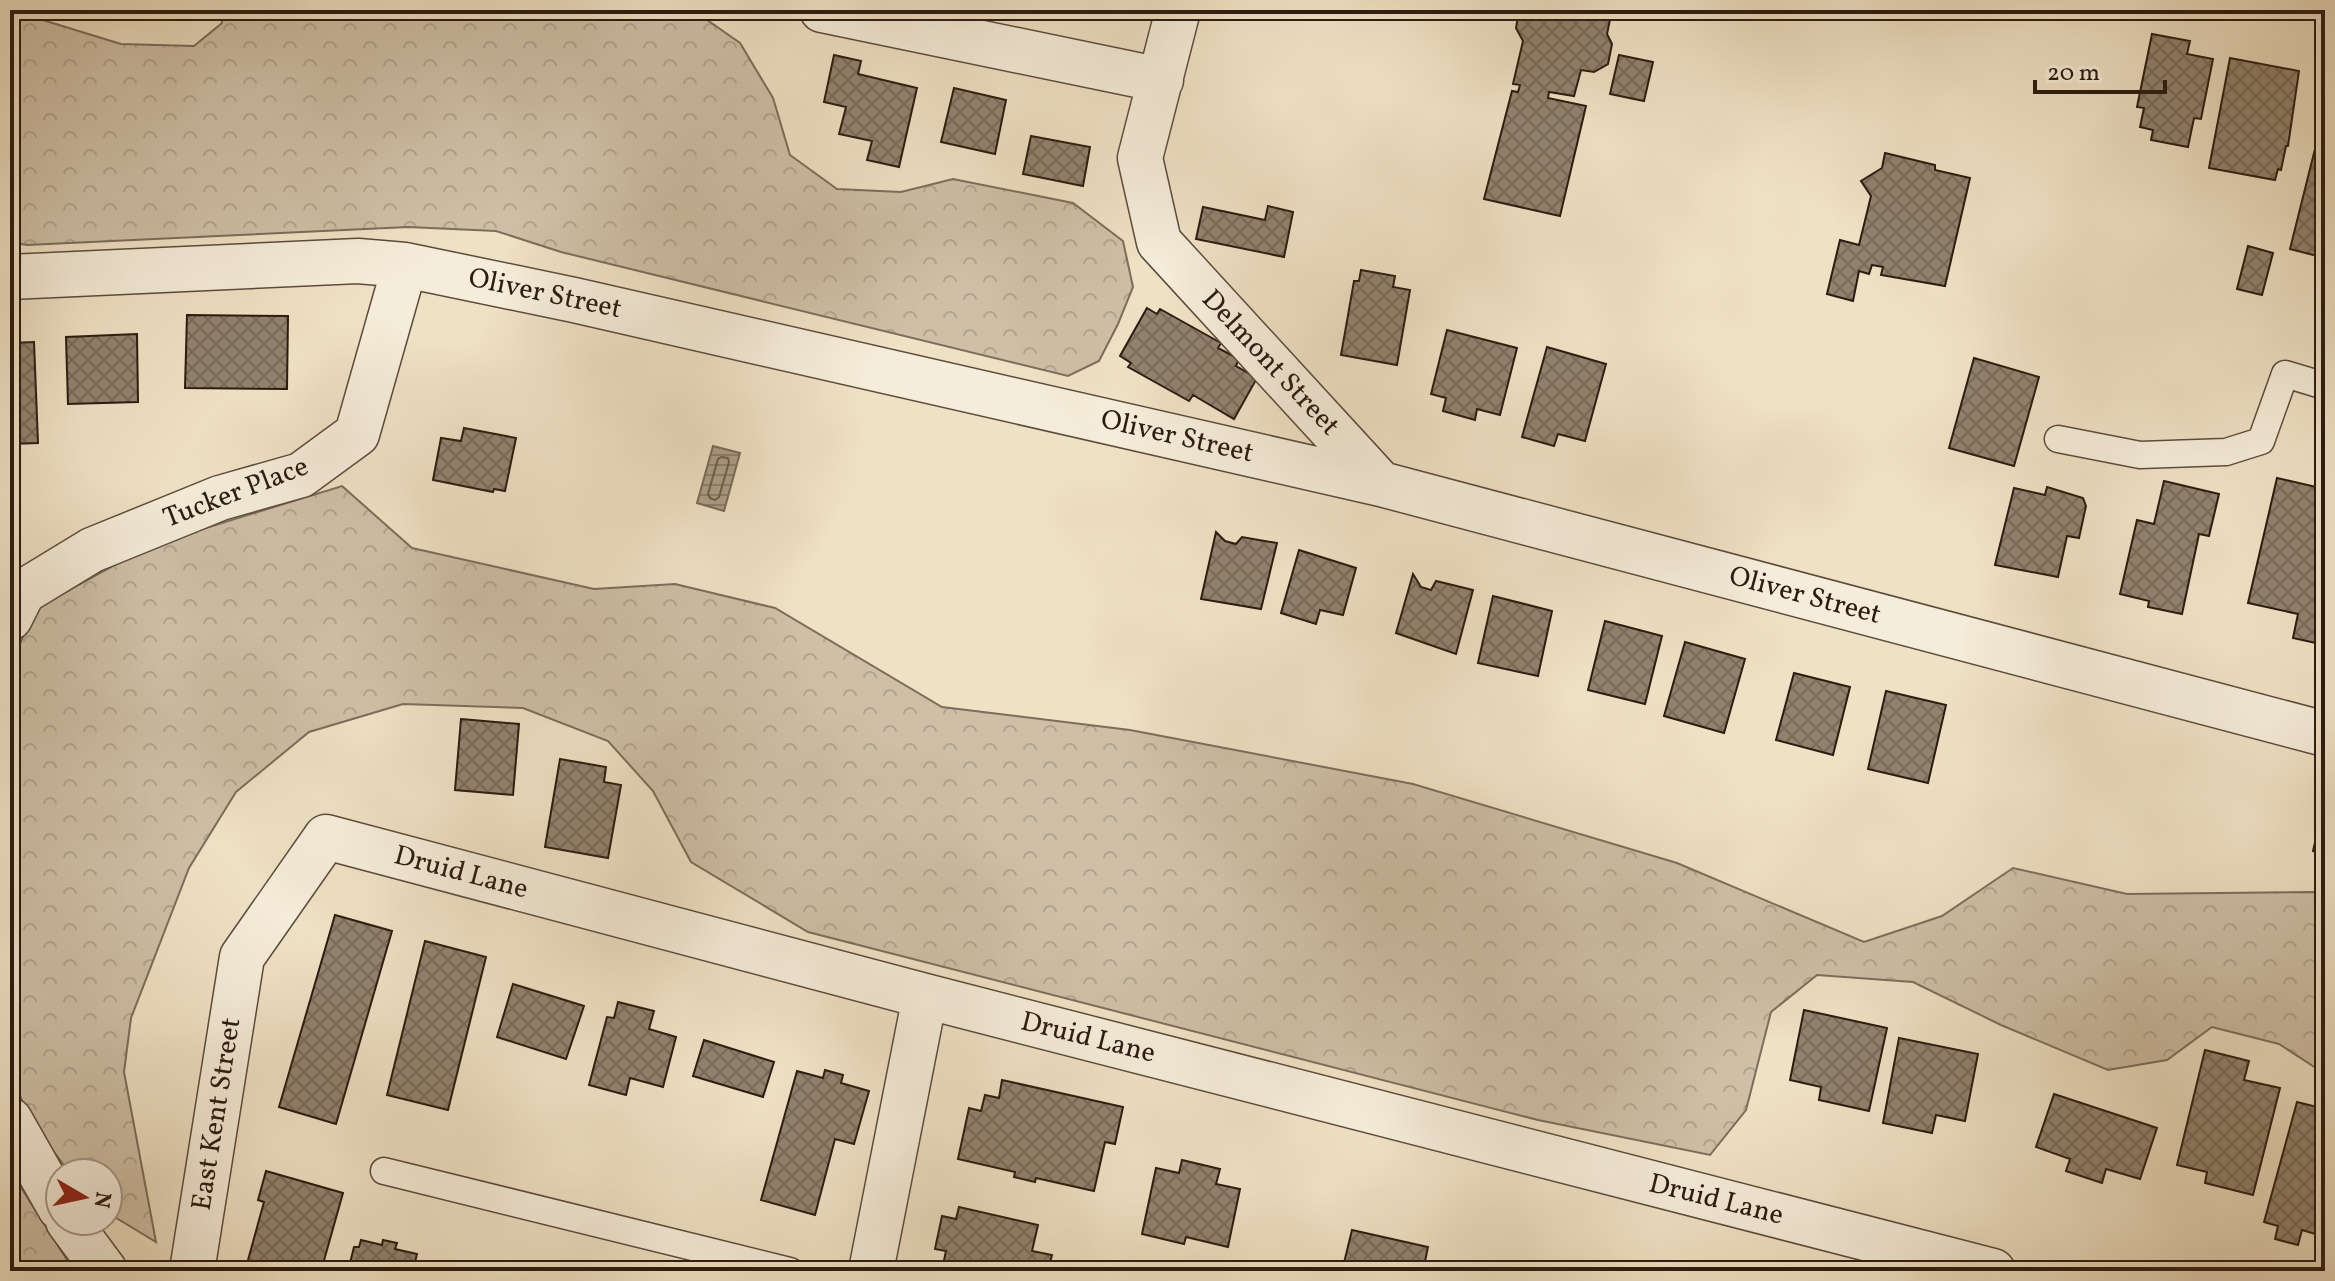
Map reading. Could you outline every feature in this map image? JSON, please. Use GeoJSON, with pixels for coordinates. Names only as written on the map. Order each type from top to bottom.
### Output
{"type":"FeatureCollection","features":[{"type":"Feature","properties":{"kind":"street"},"geometry":{"type":"LineString","coordinates":[[822,10],[1161,80],[1178,10]]}},
{"type":"Feature","properties":{"kind":"street","name":"Delmont Street"},"geometry":{"type":"LineString","coordinates":[[1161,80],[1140,158],[1159,242],[1381,484]]}},
{"type":"Feature","properties":{"kind":"street","name":"Oliver Street"},"geometry":{"type":"LineString","coordinates":[[10,277],[358,261],[405,265],[603,306],[1381,484],[2325,734]]}},
{"type":"Feature","properties":{"kind":"street","name":"Tucker Place"},"geometry":{"type":"LineString","coordinates":[[10,618],[23,592],[92,550],[220,498],[301,475],[357,434],[405,265]]}},
{"type":"Feature","properties":{"kind":"street","name":"Druid Lane"},"geometry":{"type":"LineString","coordinates":[[242,957],[326,837],[925,996],[1993,1271]]}},
{"type":"Feature","properties":{"kind":"street","name":"East Kent Street"},"geometry":{"type":"LineString","coordinates":[[192,1271],[242,957]]}},
{"type":"Feature","properties":{"kind":"street"},"geometry":{"type":"LineString","coordinates":[[871,1271],[925,996]]}},
{"type":"Feature","properties":{"kind":"street"},"geometry":{"type":"LineString","coordinates":[[10,1120],[44,1180]]}},
{"type":"Feature","properties":{"kind":"street"},"geometry":{"type":"LineString","coordinates":[[80,1237],[105,1271]]}},
{"type":"Feature","properties":{"kind":"lane"},"geometry":{"type":"LineString","coordinates":[[2058,439],[2140,455],[2226,452],[2261,441],[2285,374],[2325,386]]}},
{"type":"Feature","properties":{"kind":"lane"},"geometry":{"type":"LineString","coordinates":[[384,1171],[790,1271]]}},
{"type":"Feature","properties":{"kind":"green space"},"geometry":{"type":"Polygon","coordinates":[[[10,10],[121,44],[194,46],[222,23],[221,10],[693,10],[740,43],[773,98],[790,155],[837,189],[901,192],[953,179],[1073,203],[1123,241],[1133,287],[1099,361],[1068,376],[561,252],[496,231],[408,227],[27,245],[10,242],[10,10]]]}},
{"type":"Feature","properties":{"kind":"green space"},"geometry":{"type":"Polygon","coordinates":[[[342,486],[412,548],[594,589],[675,584],[775,608],[942,707],[1130,730],[1413,784],[1677,863],[1864,942],[1942,916],[2013,868],[2127,894],[2316,892],[2325,896],[2325,1074],[2279,1044],[2212,1027],[2167,1060],[2108,1070],[2001,1025],[1913,982],[1817,975],[1771,1012],[1746,1110],[1710,1155],[1538,1120],[808,932],[691,862],[653,791],[608,741],[523,708],[403,704],[309,732],[236,792],[189,868],[131,1018],[124,1072],[156,1242],[124,1223],[124,1157],[58,1157],[34,1126],[10,1075],[10,666],[36,608],[151,545],[342,486]]]}},
{"type":"Feature","properties":{"kind":"green space"},"geometry":{"type":"Polygon","coordinates":[[[10,1170],[44,1224],[44,1237],[52,1237],[74,1271],[10,1271],[10,1170]]]}},
{"type":"Feature","properties":{"kind":"water"},"geometry":{"type":"Polygon","coordinates":[[[713,446],[740,453],[724,511],[697,503],[713,446]]]}},
{"type":"Feature","properties":{"kind":"building"},"geometry":{"type":"Polygon","coordinates":[[[1519,10],[1612,10],[1607,34],[1612,44],[1608,64],[1594,72],[1581,70],[1574,96],[1549,92],[1548,98],[1586,106],[1560,216],[1484,199],[1512,91],[1518,92],[1520,85],[1513,84],[1523,41],[1516,28],[1519,10]]]}},
{"type":"Feature","properties":{"kind":"building"},"geometry":{"type":"Polygon","coordinates":[[[2152,34],[2190,41],[2187,54],[2213,59],[2201,119],[2194,118],[2188,147],[2151,140],[2153,130],[2140,127],[2144,108],[2137,107],[2152,34]]]}},
{"type":"Feature","properties":{"kind":"building"},"geometry":{"type":"Polygon","coordinates":[[[834,55],[861,61],[858,74],[917,88],[899,167],[867,160],[872,141],[839,134],[846,107],[824,102],[834,55]]]}},
{"type":"Feature","properties":{"kind":"building"},"geometry":{"type":"Polygon","coordinates":[[[1619,55],[1653,62],[1644,101],[1610,94],[1619,55]]]}},
{"type":"Feature","properties":{"kind":"building"},"geometry":{"type":"Polygon","coordinates":[[[2230,58],[2299,71],[2288,146],[2275,180],[2209,168],[2230,58]]]}},
{"type":"Feature","properties":{"kind":"building"},"geometry":{"type":"Polygon","coordinates":[[[954,88],[1006,100],[995,154],[941,142],[954,88]]]}},
{"type":"Feature","properties":{"kind":"building"},"geometry":{"type":"Polygon","coordinates":[[[2325,109],[2325,258],[2290,249],[2325,109]]]}},
{"type":"Feature","properties":{"kind":"building"},"geometry":{"type":"Polygon","coordinates":[[[1031,136],[1090,147],[1083,186],[1023,174],[1031,136]]]}},
{"type":"Feature","properties":{"kind":"building"},"geometry":{"type":"Polygon","coordinates":[[[1885,153],[1935,165],[1935,170],[1970,178],[1945,286],[1881,275],[1883,267],[1872,265],[1869,274],[1859,271],[1853,301],[1827,294],[1840,240],[1859,245],[1871,196],[1861,181],[1882,168],[1885,153]]]}},
{"type":"Feature","properties":{"kind":"building"},"geometry":{"type":"Polygon","coordinates":[[[1268,206],[1293,212],[1284,257],[1196,239],[1203,207],[1265,220],[1268,206]]]}},
{"type":"Feature","properties":{"kind":"building"},"geometry":{"type":"Polygon","coordinates":[[[2248,246],[2273,253],[2262,295],[2237,289],[2248,246]]]}},
{"type":"Feature","properties":{"kind":"building"},"geometry":{"type":"Polygon","coordinates":[[[1361,270],[1395,276],[1393,287],[1410,290],[1397,365],[1341,355],[1354,281],[1359,281],[1361,270]]]}},
{"type":"Feature","properties":{"kind":"building"},"geometry":{"type":"Polygon","coordinates":[[[1147,308],[1157,314],[1160,309],[1221,343],[1218,348],[1239,359],[1236,366],[1257,378],[1234,419],[1193,395],[1189,401],[1128,367],[1131,363],[1120,356],[1147,308]]]}},
{"type":"Feature","properties":{"kind":"building"},"geometry":{"type":"Polygon","coordinates":[[[187,315],[288,316],[287,389],[185,388],[187,315]]]}},
{"type":"Feature","properties":{"kind":"building"},"geometry":{"type":"Polygon","coordinates":[[[1447,330],[1517,348],[1500,415],[1477,409],[1475,420],[1443,411],[1446,398],[1431,394],[1447,330]]]}},
{"type":"Feature","properties":{"kind":"building"},"geometry":{"type":"Polygon","coordinates":[[[137,334],[138,402],[68,404],[66,337],[137,334]]]}},
{"type":"Feature","properties":{"kind":"building"},"geometry":{"type":"Polygon","coordinates":[[[34,342],[38,443],[10,444],[10,343],[34,342]]]}},
{"type":"Feature","properties":{"kind":"building"},"geometry":{"type":"Polygon","coordinates":[[[1547,347],[1606,364],[1585,441],[1558,434],[1554,446],[1522,437],[1547,347]]]}},
{"type":"Feature","properties":{"kind":"building"},"geometry":{"type":"Polygon","coordinates":[[[1974,358],[2039,377],[2014,466],[1949,448],[1974,358]]]}},
{"type":"Feature","properties":{"kind":"building"},"geometry":{"type":"Polygon","coordinates":[[[464,428],[516,438],[505,491],[494,489],[493,492],[433,480],[441,438],[461,441],[464,428]]]}},
{"type":"Feature","properties":{"kind":"building"},"geometry":{"type":"Polygon","coordinates":[[[2277,478],[2325,489],[2325,645],[2293,638],[2298,614],[2248,603],[2277,478]]]}},
{"type":"Feature","properties":{"kind":"building"},"geometry":{"type":"Polygon","coordinates":[[[2164,481],[2219,494],[2209,536],[2199,534],[2182,614],[2148,607],[2149,601],[2120,594],[2137,520],[2154,524],[2164,481]]]}},
{"type":"Feature","properties":{"kind":"building"},"geometry":{"type":"Polygon","coordinates":[[[2047,487],[2083,498],[2086,506],[2079,538],[2067,536],[2058,577],[1995,565],[2014,488],[2045,495],[2047,487]]]}},
{"type":"Feature","properties":{"kind":"building"},"geometry":{"type":"Polygon","coordinates":[[[1216,532],[1225,541],[1236,544],[1242,537],[1277,543],[1261,609],[1201,599],[1216,532]]]}},
{"type":"Feature","properties":{"kind":"building"},"geometry":{"type":"Polygon","coordinates":[[[1299,550],[1356,568],[1343,615],[1320,610],[1316,624],[1281,613],[1299,550]]]}},
{"type":"Feature","properties":{"kind":"building"},"geometry":{"type":"Polygon","coordinates":[[[1413,574],[1421,587],[1431,590],[1436,581],[1473,590],[1456,654],[1396,633],[1413,574]]]}},
{"type":"Feature","properties":{"kind":"building"},"geometry":{"type":"Polygon","coordinates":[[[1493,596],[1552,611],[1538,676],[1478,663],[1493,596]]]}},
{"type":"Feature","properties":{"kind":"building"},"geometry":{"type":"Polygon","coordinates":[[[1605,621],[1662,636],[1645,704],[1588,690],[1605,621]]]}},
{"type":"Feature","properties":{"kind":"building"},"geometry":{"type":"Polygon","coordinates":[[[1685,642],[1745,659],[1724,733],[1664,716],[1685,642]]]}},
{"type":"Feature","properties":{"kind":"building"},"geometry":{"type":"Polygon","coordinates":[[[1794,673],[1850,687],[1833,755],[1776,740],[1794,673]]]}},
{"type":"Feature","properties":{"kind":"building"},"geometry":{"type":"Polygon","coordinates":[[[1886,691],[1946,705],[1928,783],[1868,769],[1886,691]]]}},
{"type":"Feature","properties":{"kind":"building"},"geometry":{"type":"Polygon","coordinates":[[[461,719],[519,724],[513,795],[455,790],[461,719]]]}},
{"type":"Feature","properties":{"kind":"building"},"geometry":{"type":"Polygon","coordinates":[[[560,759],[606,767],[604,782],[621,785],[608,858],[545,847],[560,759]]]}},
{"type":"Feature","properties":{"kind":"building"},"geometry":{"type":"Polygon","coordinates":[[[2325,800],[2325,854],[2313,851],[2325,800]]]}},
{"type":"Feature","properties":{"kind":"building"},"geometry":{"type":"Polygon","coordinates":[[[335,915],[392,931],[336,1124],[279,1107],[335,915]]]}},
{"type":"Feature","properties":{"kind":"building"},"geometry":{"type":"Polygon","coordinates":[[[425,941],[486,957],[448,1110],[387,1095],[425,941]]]}},
{"type":"Feature","properties":{"kind":"building"},"geometry":{"type":"Polygon","coordinates":[[[513,984],[584,1006],[566,1059],[497,1037],[513,984]]]}},
{"type":"Feature","properties":{"kind":"building"},"geometry":{"type":"Polygon","coordinates":[[[618,1002],[654,1011],[649,1029],[676,1037],[663,1087],[630,1078],[626,1095],[589,1085],[607,1017],[614,1018],[618,1002]]]}},
{"type":"Feature","properties":{"kind":"building"},"geometry":{"type":"Polygon","coordinates":[[[1804,1010],[1887,1028],[1869,1111],[1819,1100],[1821,1087],[1790,1080],[1804,1010]]]}},
{"type":"Feature","properties":{"kind":"building"},"geometry":{"type":"Polygon","coordinates":[[[1899,1038],[1978,1054],[1965,1121],[1936,1115],[1932,1133],[1883,1123],[1899,1038]]]}},
{"type":"Feature","properties":{"kind":"building"},"geometry":{"type":"Polygon","coordinates":[[[704,1040],[774,1062],[763,1097],[693,1076],[704,1040]]]}},
{"type":"Feature","properties":{"kind":"building"},"geometry":{"type":"Polygon","coordinates":[[[2205,1050],[2249,1061],[2244,1080],[2280,1088],[2253,1195],[2205,1183],[2207,1172],[2177,1165],[2205,1050]]]}},
{"type":"Feature","properties":{"kind":"building"},"geometry":{"type":"Polygon","coordinates":[[[825,1070],[843,1075],[841,1083],[869,1091],[854,1144],[835,1139],[815,1215],[761,1200],[797,1071],[823,1078],[825,1070]]]}},
{"type":"Feature","properties":{"kind":"building"},"geometry":{"type":"Polygon","coordinates":[[[1002,1080],[1123,1107],[1115,1144],[1105,1142],[1094,1191],[1036,1178],[1035,1182],[1014,1177],[1015,1172],[958,1159],[969,1108],[981,1111],[985,1095],[999,1098],[1002,1080]]]}},
{"type":"Feature","properties":{"kind":"building"},"geometry":{"type":"Polygon","coordinates":[[[2054,1094],[2157,1128],[2140,1179],[2106,1169],[2102,1183],[2066,1171],[2070,1159],[2036,1147],[2054,1094]]]}},
{"type":"Feature","properties":{"kind":"building"},"geometry":{"type":"Polygon","coordinates":[[[2297,1102],[2325,1109],[2325,1237],[2302,1230],[2298,1245],[2275,1239],[2278,1226],[2264,1222],[2297,1102]]]}},
{"type":"Feature","properties":{"kind":"building"},"geometry":{"type":"Polygon","coordinates":[[[1182,1160],[1220,1169],[1216,1184],[1240,1189],[1228,1247],[1186,1237],[1184,1244],[1142,1234],[1156,1168],[1179,1173],[1182,1160]]]}},
{"type":"Feature","properties":{"kind":"building"},"geometry":{"type":"Polygon","coordinates":[[[266,1171],[343,1193],[321,1271],[245,1271],[264,1202],[258,1200],[266,1171]]]}},
{"type":"Feature","properties":{"kind":"building"},"geometry":{"type":"Polygon","coordinates":[[[959,1207],[1038,1225],[1032,1251],[1052,1255],[1048,1271],[968,1271],[943,1265],[946,1251],[935,1249],[942,1216],[956,1219],[959,1207]]]}},
{"type":"Feature","properties":{"kind":"building"},"geometry":{"type":"Polygon","coordinates":[[[1352,1230],[1428,1247],[1423,1271],[1342,1271],[1352,1230]]]}},
{"type":"Feature","properties":{"kind":"building"},"geometry":{"type":"Polygon","coordinates":[[[361,1240],[382,1245],[383,1240],[397,1243],[395,1249],[417,1254],[417,1271],[348,1271],[354,1247],[359,1247],[361,1240]]]}}]}
